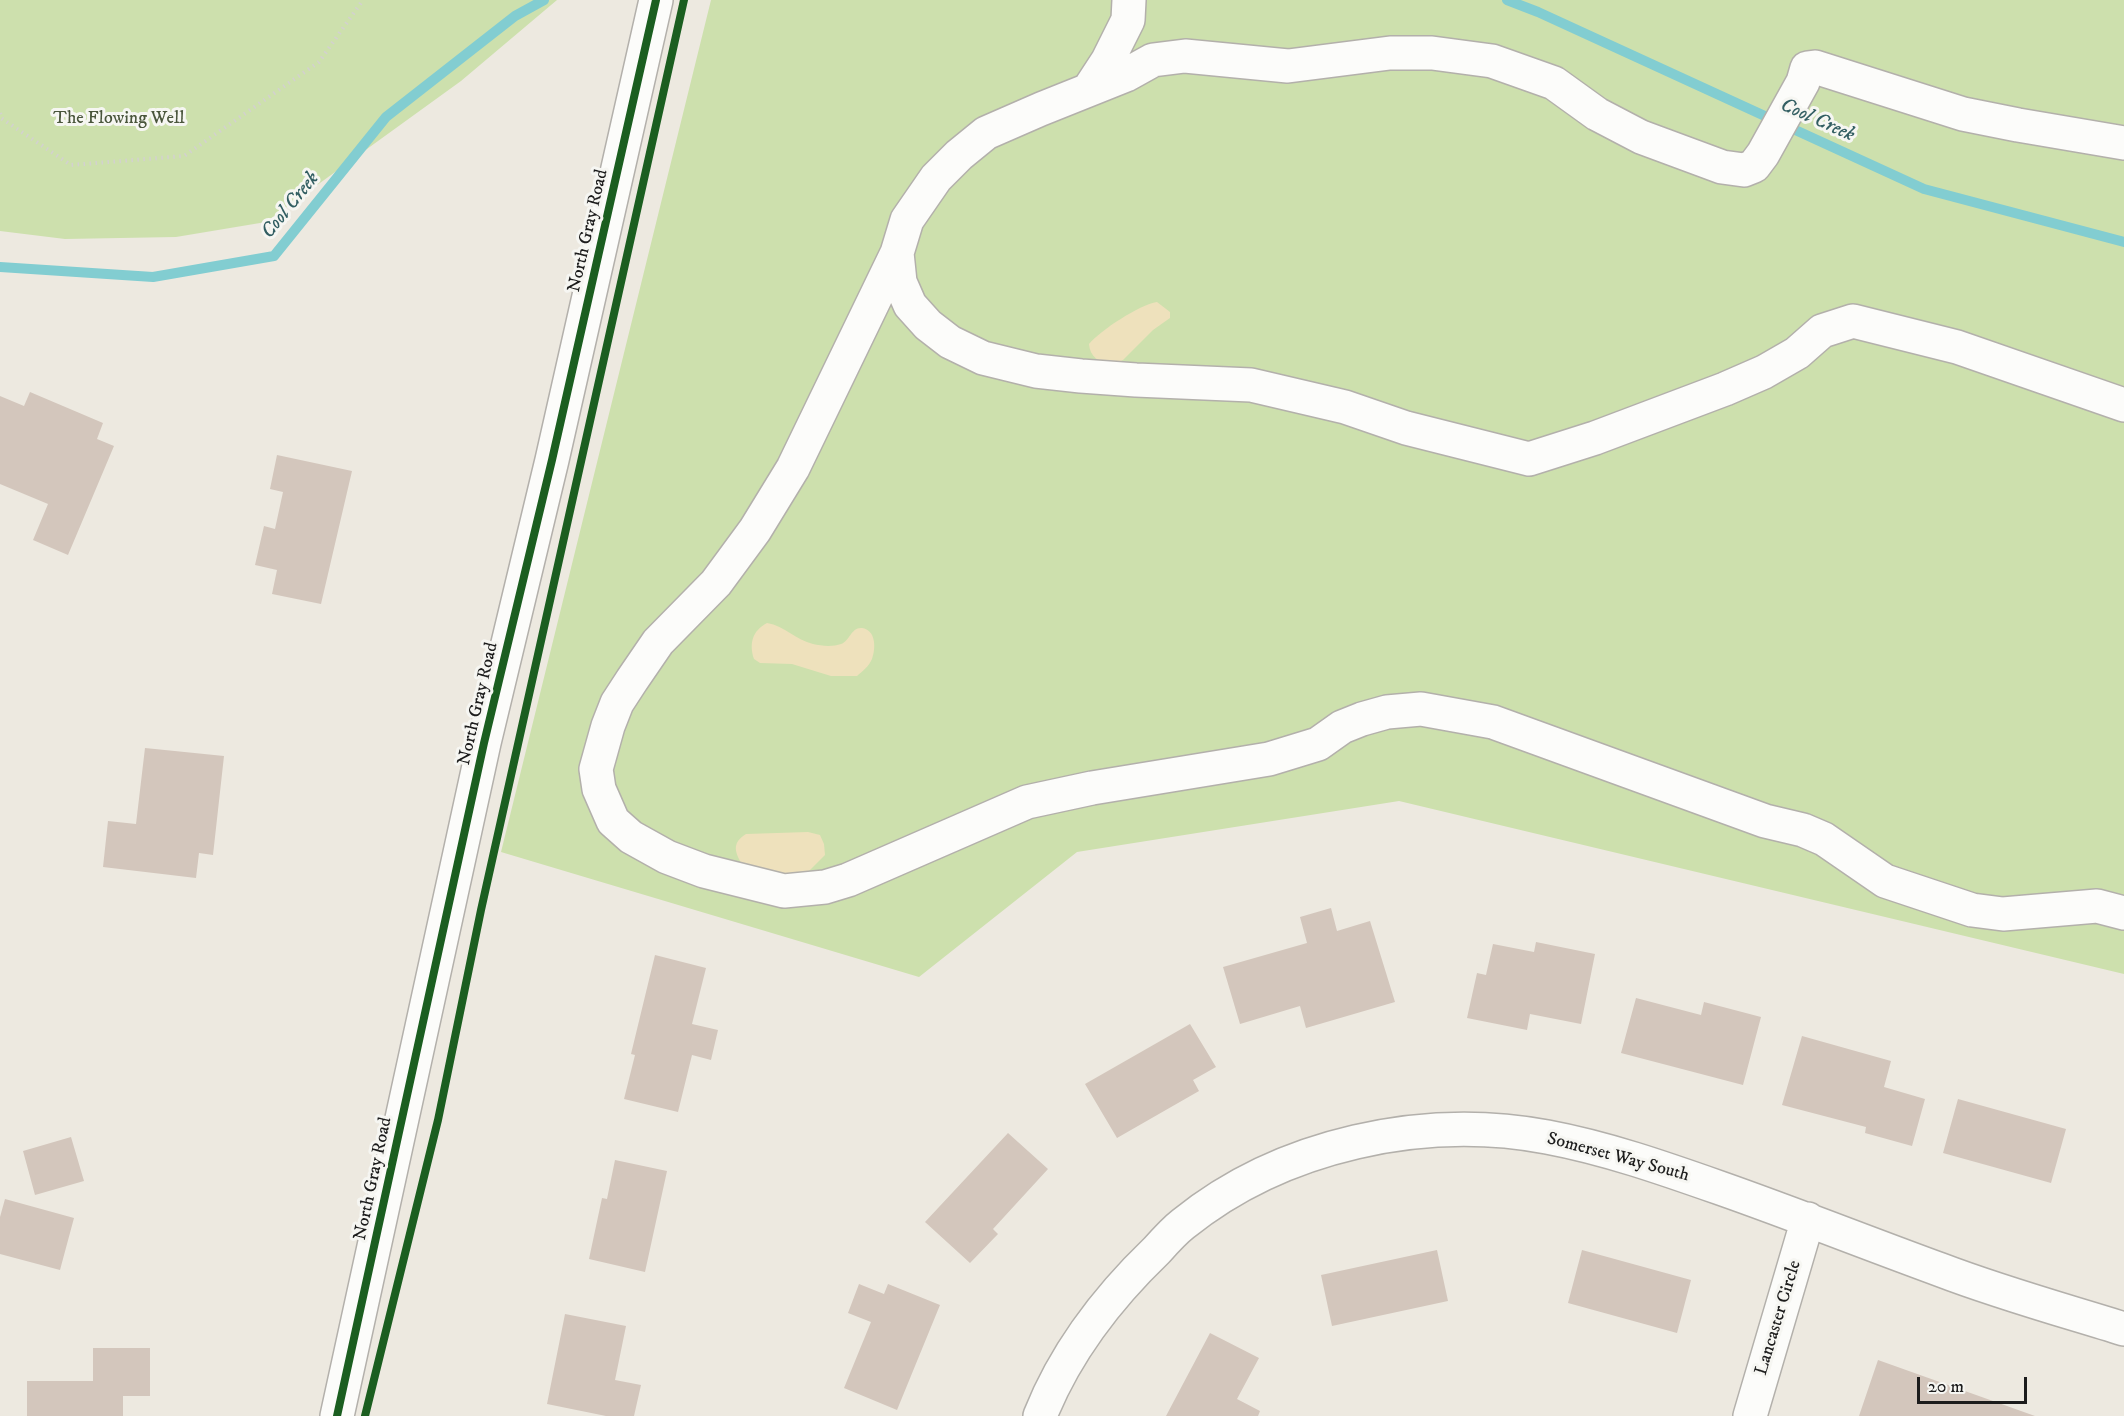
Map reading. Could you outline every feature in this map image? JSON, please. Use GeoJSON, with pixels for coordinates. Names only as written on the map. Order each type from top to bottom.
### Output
{"type":"FeatureCollection","features":[{"type":"Feature","properties":{"kind":"street","name":"North Gray Road"},"geometry":{"type":"LineString","coordinates":[[337,1416],[484,743],[555,448],[656,0]]}},
{"type":"Feature","properties":{"kind":"street"},"geometry":{"type":"LineString","coordinates":[[1089,89],[1108,60],[1128,20],[1129,0]]}},
{"type":"Feature","properties":{"kind":"street"},"geometry":{"type":"LineString","coordinates":[[2124,143],[1963,114],[1815,67],[1807,68],[1803,82],[1754,166],[1744,170],[1722,167],[1641,137],[1597,114],[1554,83],[1492,61],[1432,53],[1390,53],[1288,66],[1185,56],[1153,60],[1126,75],[986,133],[936,177],[907,220],[897,253],[787,477],[755,530],[716,583],[658,642],[617,703],[596,769],[599,789],[613,821],[631,837],[667,857],[704,871],[784,891],[825,887],[848,880],[1027,802],[1092,788],[1269,759],[1318,744],[1342,727],[1362,720],[1387,712],[1421,709],[1493,722],[1765,821],[1803,830],[1824,839],[1885,881],[1972,910],[2003,914],[2097,906],[2124,913]]}},
{"type":"Feature","properties":{"kind":"street"},"geometry":{"type":"LineString","coordinates":[[897,253],[900,282],[910,305],[928,325],[950,342],[983,358],[1036,371],[1081,376],[1251,385],[1346,407],[1406,428],[1530,459],[1595,438],[1745,380],[1797,353],[1822,332],[1853,321],[1957,347],[2124,405]]}},
{"type":"Feature","properties":{"kind":"street","name":"Somerset Way South"},"geometry":{"type":"LineString","coordinates":[[1040,1416],[1049,1392],[1099,1314],[1129,1276],[1183,1224],[1236,1188],[1299,1159],[1376,1137],[1413,1132],[1501,1131],[1546,1137],[1620,1155],[1808,1219],[1945,1272],[2124,1329]]}},
{"type":"Feature","properties":{"kind":"street","name":"Lancaster Circle"},"geometry":{"type":"LineString","coordinates":[[1750,1416],[1808,1219]]}},
{"type":"Feature","properties":{"kind":"path"},"geometry":{"type":"LineString","coordinates":[[0,113],[1,117],[71,165],[184,156],[319,62],[363,0]]}},
{"type":"Feature","properties":{"kind":"green space","name":"The Flowing Well"},"geometry":{"type":"Polygon","coordinates":[[[0,0],[557,0],[461,81],[266,222],[176,237],[65,239],[0,231],[0,0]]]}},
{"type":"Feature","properties":{"kind":"green space"},"geometry":{"type":"Polygon","coordinates":[[[711,0],[2124,0],[2124,974],[1399,801],[1077,852],[919,977],[501,852],[711,0]]]}},
{"type":"Feature","properties":{"kind":"sand"},"geometry":{"type":"Polygon","coordinates":[[[1157,302],[1170,312],[1170,318],[1153,330],[1123,360],[1106,363],[1096,359],[1089,344],[1121,319],[1157,302]]]}},
{"type":"Feature","properties":{"kind":"sand"},"geometry":{"type":"Polygon","coordinates":[[[767,623],[807,642],[823,646],[841,644],[858,628],[867,629],[874,640],[872,659],[857,676],[831,676],[792,664],[760,663],[754,659],[752,643],[758,630],[767,623]]]}},
{"type":"Feature","properties":{"kind":"sand"},"geometry":{"type":"Polygon","coordinates":[[[808,832],[820,835],[825,855],[801,879],[743,866],[736,853],[738,841],[746,834],[808,832]]]}},
{"type":"Feature","properties":{"kind":"building"},"geometry":{"type":"Polygon","coordinates":[[[30,392],[103,423],[97,439],[114,446],[68,555],[33,540],[48,504],[0,484],[0,396],[24,406],[30,392]]]}},
{"type":"Feature","properties":{"kind":"building"},"geometry":{"type":"Polygon","coordinates":[[[277,455],[352,471],[321,604],[272,594],[277,570],[255,565],[264,526],[275,529],[283,492],[270,489],[277,455]]]}},
{"type":"Feature","properties":{"kind":"building"},"geometry":{"type":"Polygon","coordinates":[[[145,748],[224,756],[213,855],[199,853],[196,878],[103,867],[108,821],[136,824],[145,748]]]}},
{"type":"Feature","properties":{"kind":"building"},"geometry":{"type":"Polygon","coordinates":[[[1331,908],[1337,931],[1370,921],[1395,1002],[1306,1028],[1300,1006],[1240,1024],[1223,967],[1307,943],[1300,917],[1331,908]]]}},
{"type":"Feature","properties":{"kind":"building"},"geometry":{"type":"Polygon","coordinates":[[[1536,942],[1595,954],[1581,1024],[1530,1014],[1527,1030],[1467,1018],[1477,973],[1486,975],[1493,944],[1534,952],[1536,942]]]}},
{"type":"Feature","properties":{"kind":"building"},"geometry":{"type":"Polygon","coordinates":[[[655,955],[706,968],[692,1024],[718,1030],[711,1060],[692,1055],[678,1112],[624,1099],[635,1055],[631,1054],[655,955]]]}},
{"type":"Feature","properties":{"kind":"building"},"geometry":{"type":"Polygon","coordinates":[[[1636,998],[1701,1015],[1704,1002],[1761,1017],[1743,1085],[1621,1053],[1636,998]]]}},
{"type":"Feature","properties":{"kind":"building"},"geometry":{"type":"Polygon","coordinates":[[[1190,1024],[1216,1067],[1193,1080],[1199,1091],[1117,1138],[1085,1084],[1190,1024]]]}},
{"type":"Feature","properties":{"kind":"building"},"geometry":{"type":"Polygon","coordinates":[[[1802,1036],[1891,1061],[1884,1087],[1925,1099],[1912,1146],[1865,1133],[1866,1127],[1782,1105],[1802,1036]]]}},
{"type":"Feature","properties":{"kind":"building"},"geometry":{"type":"Polygon","coordinates":[[[1958,1099],[2066,1129],[2051,1183],[1943,1153],[1958,1099]]]}},
{"type":"Feature","properties":{"kind":"building"},"geometry":{"type":"Polygon","coordinates":[[[1008,1133],[1048,1169],[993,1229],[998,1234],[970,1263],[925,1222],[1008,1133]]]}},
{"type":"Feature","properties":{"kind":"building"},"geometry":{"type":"Polygon","coordinates":[[[71,1137],[84,1181],[35,1195],[23,1151],[71,1137]]]}},
{"type":"Feature","properties":{"kind":"building"},"geometry":{"type":"Polygon","coordinates":[[[615,1160],[667,1171],[645,1272],[589,1259],[602,1198],[607,1199],[615,1160]]]}},
{"type":"Feature","properties":{"kind":"building"},"geometry":{"type":"Polygon","coordinates":[[[5,1199],[74,1218],[60,1270],[0,1254],[0,1217],[5,1199]]]}},
{"type":"Feature","properties":{"kind":"building"},"geometry":{"type":"Polygon","coordinates":[[[1437,1250],[1448,1301],[1332,1326],[1321,1275],[1437,1250]]]}},
{"type":"Feature","properties":{"kind":"building"},"geometry":{"type":"Polygon","coordinates":[[[1582,1250],[1691,1280],[1677,1333],[1568,1303],[1582,1250]]]}},
{"type":"Feature","properties":{"kind":"building"},"geometry":{"type":"Polygon","coordinates":[[[859,1284],[884,1294],[888,1284],[940,1305],[897,1410],[844,1388],[871,1322],[848,1313],[859,1284]]]}},
{"type":"Feature","properties":{"kind":"building"},"geometry":{"type":"Polygon","coordinates":[[[565,1314],[626,1326],[615,1380],[641,1385],[634,1416],[606,1416],[547,1404],[565,1314]]]}},
{"type":"Feature","properties":{"kind":"building"},"geometry":{"type":"Polygon","coordinates":[[[1210,1333],[1259,1358],[1237,1399],[1260,1411],[1258,1416],[1166,1416],[1210,1333]]]}},
{"type":"Feature","properties":{"kind":"building"},"geometry":{"type":"Polygon","coordinates":[[[93,1348],[150,1348],[150,1396],[123,1396],[123,1416],[27,1416],[27,1381],[93,1381],[93,1348]]]}},
{"type":"Feature","properties":{"kind":"building"},"geometry":{"type":"Polygon","coordinates":[[[1878,1360],[2035,1416],[1859,1416],[1878,1360]]]}},
{"type":"Feature","properties":{"kind":"waterway","name":"Cool Creek"},"geometry":{"type":"LineString","coordinates":[[0,267],[153,277],[274,256],[386,117],[515,16],[544,0]]}},
{"type":"Feature","properties":{"kind":"waterway","name":"Cool Creek"},"geometry":{"type":"LineString","coordinates":[[1507,0],[1538,12],[1924,189],[2124,242]]}},
{"type":"Feature","properties":{"kind":"cycle path"},"geometry":{"type":"LineString","coordinates":[[337,1416],[484,743],[552,460],[656,0]]}},
{"type":"Feature","properties":{"kind":"cycle path"},"geometry":{"type":"LineString","coordinates":[[365,1416],[438,1120],[481,910],[684,0]]}}]}
